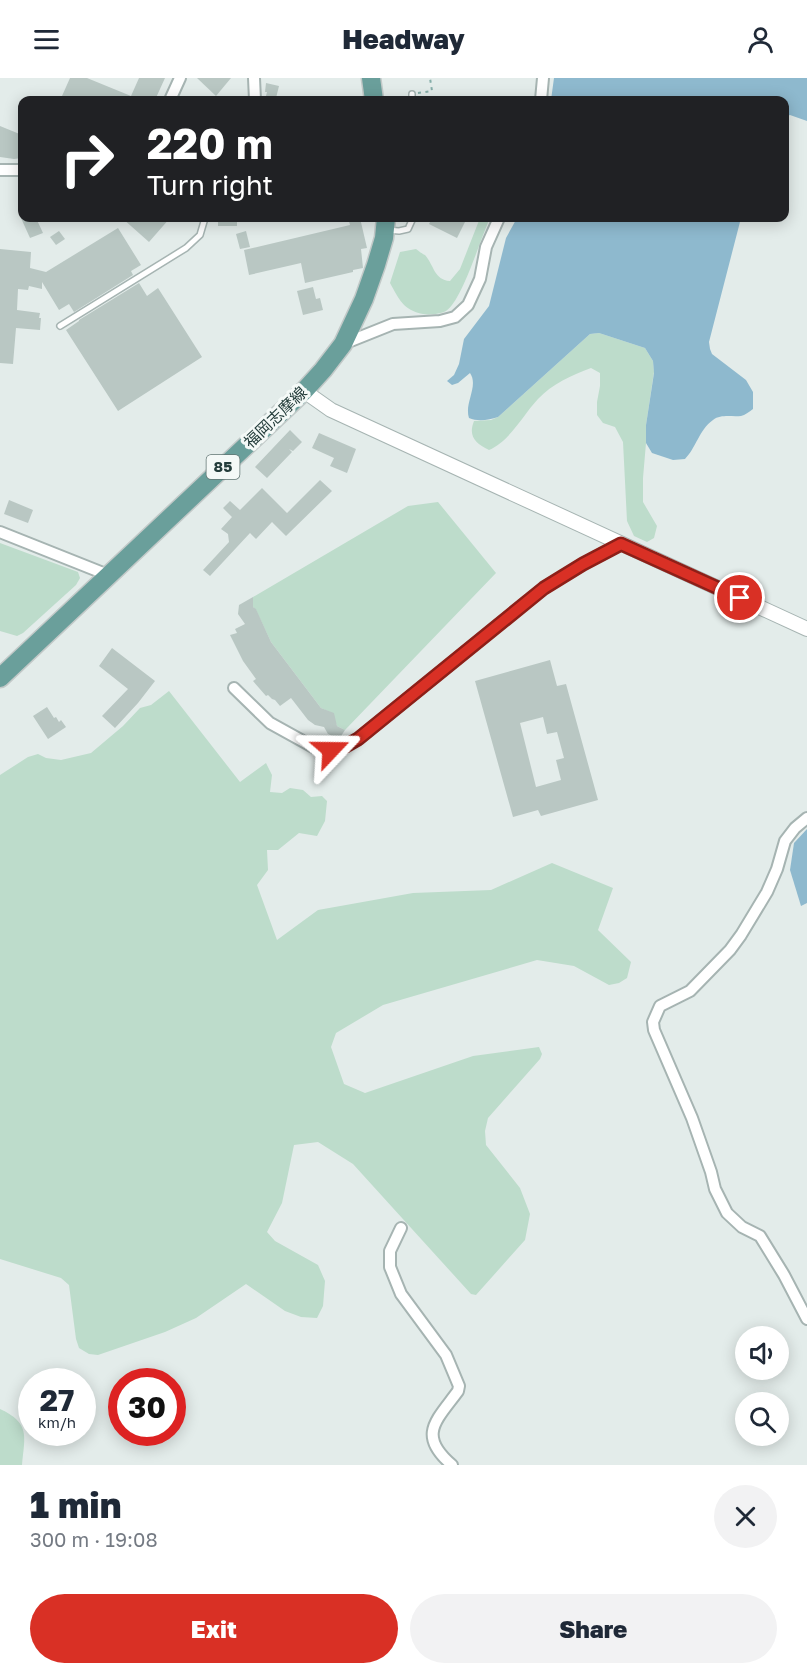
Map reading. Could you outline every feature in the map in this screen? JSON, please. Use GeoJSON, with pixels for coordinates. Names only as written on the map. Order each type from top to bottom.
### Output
{"type":"FeatureCollection","features":[{"type":"Feature","properties":{"kind":"main road"},"geometry":{"type":"LineString","coordinates":[[371,78],[373,96]]}},
{"type":"Feature","properties":{"kind":"main road","name":"福岡志摩線"},"geometry":{"type":"LineString","coordinates":[[0,678],[304,391],[323,370],[343,344],[364,299],[384,238],[385,224]]}},
{"type":"Feature","properties":{"kind":"street"},"geometry":{"type":"LineString","coordinates":[[172,96],[180,78]]}},
{"type":"Feature","properties":{"kind":"street"},"geometry":{"type":"LineString","coordinates":[[254,78],[255,96]]}},
{"type":"Feature","properties":{"kind":"street"},"geometry":{"type":"LineString","coordinates":[[541,96],[543,78]]}},
{"type":"Feature","properties":{"kind":"street"},"geometry":{"type":"LineString","coordinates":[[0,170],[18,170]]}},
{"type":"Feature","properties":{"kind":"street"},"geometry":{"type":"LineString","coordinates":[[343,344],[393,324],[440,321],[455,317],[468,304],[480,279],[486,247],[497,222]]}},
{"type":"Feature","properties":{"kind":"street"},"geometry":{"type":"LineString","coordinates":[[304,391],[330,410],[807,629]]}},
{"type":"Feature","properties":{"kind":"street"},"geometry":{"type":"LineString","coordinates":[[0,532],[108,575]]}},
{"type":"Feature","properties":{"kind":"street"},"geometry":{"type":"LineString","coordinates":[[234,688],[270,723],[317,749],[331,750],[344,747],[358,739],[544,588],[621,544]]}},
{"type":"Feature","properties":{"kind":"street"},"geometry":{"type":"LineString","coordinates":[[807,818],[785,841],[767,892],[730,950],[690,991],[660,1006],[653,1022],[654,1030],[692,1118],[715,1189],[727,1213],[741,1227],[760,1236],[807,1319]]}},
{"type":"Feature","properties":{"kind":"street"},"geometry":{"type":"LineString","coordinates":[[401,1228],[390,1251],[390,1267],[401,1294],[446,1355],[459,1386],[458,1391],[434,1423],[432,1431],[435,1447],[441,1456],[452,1465]]}},
{"type":"Feature","properties":{"kind":"lane"},"geometry":{"type":"LineString","coordinates":[[60,326],[186,248],[200,235],[204,222]]}},
{"type":"Feature","properties":{"kind":"lane"},"geometry":{"type":"LineString","coordinates":[[385,224],[399,231],[408,229],[411,222]]}},
{"type":"Feature","properties":{"kind":"path"},"geometry":{"type":"LineString","coordinates":[[415,96],[432,91],[430,78]]}},
{"type":"Feature","properties":{"kind":"green space"},"geometry":{"type":"Polygon","coordinates":[[[478,222],[488,222],[465,282],[446,311],[423,314],[411,310],[399,299],[390,283],[400,252],[416,249],[425,255],[437,275],[445,280],[450,281],[460,269],[478,222]]]}},
{"type":"Feature","properties":{"kind":"green space"},"geometry":{"type":"Polygon","coordinates":[[[599,333],[645,348],[653,361],[654,372],[646,425],[643,502],[657,526],[654,538],[647,542],[634,536],[627,521],[623,442],[615,427],[603,423],[597,415],[600,373],[591,368],[556,384],[538,399],[510,434],[489,450],[480,445],[472,435],[474,421],[491,420],[498,417],[590,334],[599,333]]]}},
{"type":"Feature","properties":{"kind":"green space"},"geometry":{"type":"Polygon","coordinates":[[[438,502],[496,573],[345,730],[337,726],[332,713],[321,708],[271,642],[253,607],[253,597],[408,506],[438,502]]]}},
{"type":"Feature","properties":{"kind":"green space"},"geometry":{"type":"Polygon","coordinates":[[[0,543],[78,572],[80,578],[76,585],[17,636],[0,631],[0,543]]]}},
{"type":"Feature","properties":{"kind":"green space"},"geometry":{"type":"Polygon","coordinates":[[[169,691],[240,782],[266,763],[272,775],[270,792],[282,793],[290,788],[303,790],[311,797],[322,796],[327,801],[325,821],[317,836],[299,833],[278,850],[267,850],[268,870],[257,885],[277,940],[318,910],[413,893],[491,890],[552,863],[613,888],[598,930],[631,962],[627,978],[619,983],[609,985],[574,966],[537,960],[383,1005],[336,1033],[331,1047],[344,1084],[365,1093],[473,1056],[539,1047],[542,1054],[540,1059],[488,1118],[485,1131],[486,1145],[520,1188],[530,1214],[525,1240],[476,1295],[471,1294],[353,1164],[318,1142],[294,1145],[282,1203],[267,1232],[275,1241],[318,1265],[325,1281],[323,1306],[317,1318],[301,1317],[285,1311],[246,1284],[196,1318],[165,1332],[98,1355],[89,1354],[79,1348],[76,1339],[69,1285],[61,1278],[0,1259],[0,775],[28,757],[38,754],[46,758],[61,760],[91,753],[140,708],[151,705],[169,691]]]}},
{"type":"Feature","properties":{"kind":"green space"},"geometry":{"type":"Polygon","coordinates":[[[0,1409],[18,1420],[18,1446],[24,1446],[22,1465],[0,1465],[0,1409]]]}},
{"type":"Feature","properties":{"kind":"water"},"geometry":{"type":"Polygon","coordinates":[[[554,78],[807,78],[807,121],[789,115],[789,96],[552,96],[554,78]]]}},
{"type":"Feature","properties":{"kind":"water"},"geometry":{"type":"Polygon","coordinates":[[[515,222],[740,222],[709,342],[712,354],[746,380],[753,392],[753,409],[741,416],[723,416],[713,420],[704,429],[685,459],[673,460],[652,453],[646,443],[646,425],[654,373],[653,361],[645,348],[599,333],[590,334],[498,417],[484,420],[469,418],[468,406],[473,383],[470,373],[458,383],[452,385],[447,381],[454,375],[459,364],[464,339],[489,306],[506,238],[515,222]]]}},
{"type":"Feature","properties":{"kind":"water"},"geometry":{"type":"Polygon","coordinates":[[[807,829],[807,903],[801,906],[790,870],[794,843],[807,829]]]}},
{"type":"Feature","properties":{"kind":"building"},"geometry":{"type":"Polygon","coordinates":[[[70,78],[87,78],[131,96],[62,96],[70,78]]]}},
{"type":"Feature","properties":{"kind":"building"},"geometry":{"type":"Polygon","coordinates":[[[139,78],[165,78],[157,96],[131,96],[139,78]]]}},
{"type":"Feature","properties":{"kind":"building"},"geometry":{"type":"Polygon","coordinates":[[[197,78],[231,78],[216,96],[197,78]]]}},
{"type":"Feature","properties":{"kind":"building"},"geometry":{"type":"Polygon","coordinates":[[[266,83],[279,86],[276,96],[266,96],[267,92],[265,92],[266,83]]]}},
{"type":"Feature","properties":{"kind":"building"},"geometry":{"type":"Polygon","coordinates":[[[0,126],[18,133],[18,158],[0,157],[0,126]]]}},
{"type":"Feature","properties":{"kind":"building"},"geometry":{"type":"Polygon","coordinates":[[[23,222],[38,222],[43,233],[30,238],[23,222]]]}},
{"type":"Feature","properties":{"kind":"building"},"geometry":{"type":"Polygon","coordinates":[[[126,222],[166,222],[149,242],[126,222]]]}},
{"type":"Feature","properties":{"kind":"building"},"geometry":{"type":"Polygon","coordinates":[[[218,222],[237,222],[237,226],[218,226],[218,222]]]}},
{"type":"Feature","properties":{"kind":"building"},"geometry":{"type":"Polygon","coordinates":[[[349,222],[361,222],[367,248],[361,249],[363,268],[305,283],[301,263],[249,275],[244,250],[350,225],[349,222]]]}},
{"type":"Feature","properties":{"kind":"building"},"geometry":{"type":"Polygon","coordinates":[[[430,222],[465,222],[457,238],[429,224],[430,222]]]}},
{"type":"Feature","properties":{"kind":"building"},"geometry":{"type":"Polygon","coordinates":[[[118,228],[141,265],[131,271],[133,275],[74,312],[69,304],[59,310],[42,282],[42,289],[29,286],[28,290],[18,289],[17,310],[40,313],[40,330],[16,328],[13,364],[0,363],[0,249],[31,252],[30,268],[46,272],[118,228]]]}},
{"type":"Feature","properties":{"kind":"building"},"geometry":{"type":"Polygon","coordinates":[[[59,231],[65,239],[56,245],[50,237],[59,231]]]}},
{"type":"Feature","properties":{"kind":"building"},"geometry":{"type":"Polygon","coordinates":[[[246,231],[250,247],[240,249],[236,234],[246,231]]]}},
{"type":"Feature","properties":{"kind":"building"},"geometry":{"type":"Polygon","coordinates":[[[139,283],[147,296],[158,288],[202,357],[118,411],[66,330],[139,283]]]}},
{"type":"Feature","properties":{"kind":"building"},"geometry":{"type":"Polygon","coordinates":[[[313,287],[316,299],[320,298],[323,310],[303,315],[297,291],[313,287]]]}},
{"type":"Feature","properties":{"kind":"building"},"geometry":{"type":"Polygon","coordinates":[[[290,430],[302,442],[293,451],[289,449],[292,452],[267,478],[255,467],[290,430]]]}},
{"type":"Feature","properties":{"kind":"building"},"geometry":{"type":"Polygon","coordinates":[[[319,433],[356,449],[347,473],[330,466],[334,458],[312,448],[319,433]]]}},
{"type":"Feature","properties":{"kind":"building"},"geometry":{"type":"Polygon","coordinates":[[[320,480],[332,491],[286,536],[272,522],[256,539],[250,533],[210,576],[203,570],[229,542],[228,534],[221,529],[232,517],[223,508],[230,501],[240,510],[262,488],[287,513],[320,480]]]}},
{"type":"Feature","properties":{"kind":"building"},"geometry":{"type":"Polygon","coordinates":[[[9,500],[33,510],[28,523],[4,514],[9,500]]]}},
{"type":"Feature","properties":{"kind":"building"},"geometry":{"type":"Polygon","coordinates":[[[253,597],[253,607],[271,642],[321,708],[334,713],[337,726],[345,730],[339,739],[328,734],[324,727],[308,720],[291,698],[280,706],[268,695],[266,696],[253,681],[256,679],[243,661],[230,635],[237,633],[235,629],[245,624],[238,614],[239,605],[253,597]]]}},
{"type":"Feature","properties":{"kind":"building"},"geometry":{"type":"Polygon","coordinates":[[[112,648],[155,681],[115,728],[102,716],[128,689],[99,666],[112,648]]]}},
{"type":"Feature","properties":{"kind":"building"},"geometry":{"type":"Polygon","coordinates":[[[550,660],[557,686],[566,684],[598,800],[541,816],[538,810],[513,817],[475,681],[550,660]],[[543,717],[520,723],[536,787],[561,780],[556,760],[564,758],[557,732],[547,734],[543,717]]]}},
{"type":"Feature","properties":{"kind":"building"},"geometry":{"type":"Polygon","coordinates":[[[47,707],[54,718],[56,717],[59,722],[61,720],[66,727],[48,739],[33,716],[47,707]]]}},
{"type":"Feature","properties":{"kind":"route"},"geometry":{"type":"LineString","coordinates":[[331,750],[344,747],[358,739],[544,588],[621,544],[740,598]]}}]}
